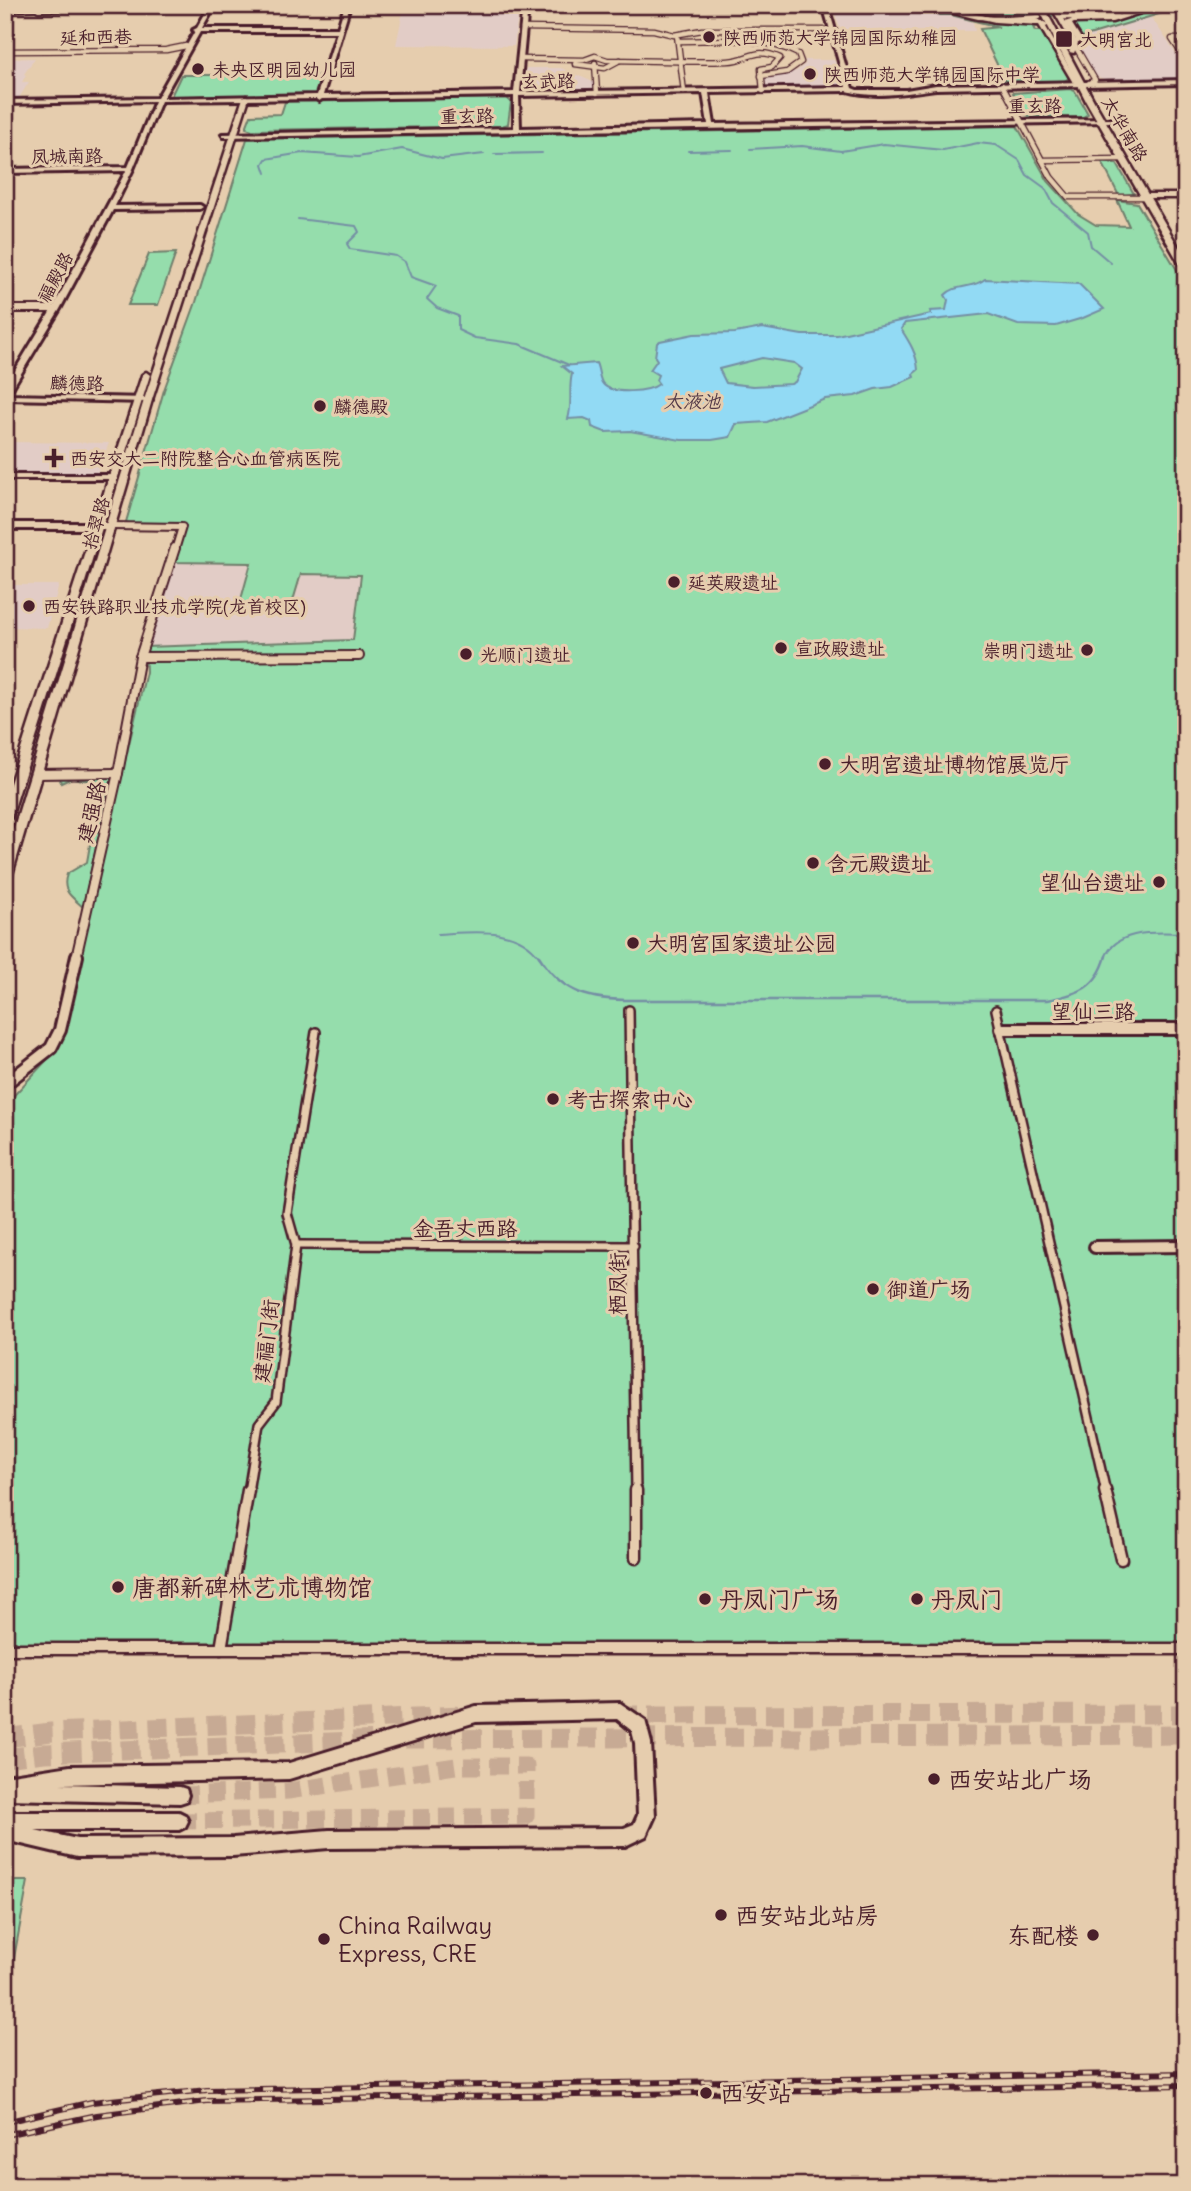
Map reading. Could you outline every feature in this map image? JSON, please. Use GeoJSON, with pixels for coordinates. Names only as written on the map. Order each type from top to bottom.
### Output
{"type":"FeatureCollection","features":[{"type":"Feature","properties":{"kind":"main road"},"geometry":{"type":"LineString","coordinates":[[5,9],[138,5]]}},
{"type":"Feature","properties":{"kind":"main road"},"geometry":{"type":"LineString","coordinates":[[5,9],[279,5]]}},
{"type":"Feature","properties":{"kind":"main road"},"geometry":{"type":"LineString","coordinates":[[477,5],[937,7],[989,19],[1041,23],[1074,80],[1085,85]]}},
{"type":"Feature","properties":{"kind":"main road"},"geometry":{"type":"LineString","coordinates":[[501,5],[508,6]]}},
{"type":"Feature","properties":{"kind":"main road"},"geometry":{"type":"LineString","coordinates":[[542,6],[551,5]]}},
{"type":"Feature","properties":{"kind":"main road"},"geometry":{"type":"LineString","coordinates":[[878,6],[891,5]]}},
{"type":"Feature","properties":{"kind":"main road"},"geometry":{"type":"LineString","coordinates":[[924,5],[952,8],[992,19],[1037,20],[1071,48]]}},
{"type":"Feature","properties":{"kind":"main road","name":"太华南路"},"geometry":{"type":"LineString","coordinates":[[1047,5],[1071,48],[1085,85],[1150,197],[1186,268]]}},
{"type":"Feature","properties":{"kind":"main road"},"geometry":{"type":"LineString","coordinates":[[1059,15],[1084,17],[1111,16],[1117,13],[1114,9],[1091,5]]}},
{"type":"Feature","properties":{"kind":"main road"},"geometry":{"type":"LineString","coordinates":[[1059,15],[1079,19],[1117,18],[1136,8],[1160,5]]}},
{"type":"Feature","properties":{"kind":"main road"},"geometry":{"type":"LineString","coordinates":[[1007,6],[982,8],[983,14],[1031,16],[1038,10],[1046,25]]}},
{"type":"Feature","properties":{"kind":"main road"},"geometry":{"type":"LineString","coordinates":[[1071,48],[1079,40],[1070,22],[1091,18],[1118,19],[1149,8],[1186,7]]}},
{"type":"Feature","properties":{"kind":"main road","name":"太华南路"},"geometry":{"type":"LineString","coordinates":[[1038,10],[1062,43],[1071,48]]}},
{"type":"Feature","properties":{"kind":"main road"},"geometry":{"type":"LineString","coordinates":[[1059,15],[1071,48]]}},
{"type":"Feature","properties":{"kind":"main road","name":"拾翠路"},"geometry":{"type":"LineString","coordinates":[[5,878],[112,526],[142,400],[200,207],[242,99]]}},
{"type":"Feature","properties":{"kind":"main road","name":"太华南路"},"geometry":{"type":"LineString","coordinates":[[1105,119],[1124,159],[1186,251]]}},
{"type":"Feature","properties":{"kind":"main road","name":"拾翠路"},"geometry":{"type":"LineString","coordinates":[[5,818],[113,477],[142,400],[228,135]]}},
{"type":"Feature","properties":{"kind":"main road"},"geometry":{"type":"LineString","coordinates":[[1150,197],[1186,197]]}},
{"type":"Feature","properties":{"kind":"street"},"geometry":{"type":"LineString","coordinates":[[157,101],[210,5]]}},
{"type":"Feature","properties":{"kind":"street"},"geometry":{"type":"LineString","coordinates":[[319,98],[348,5]]}},
{"type":"Feature","properties":{"kind":"street"},"geometry":{"type":"LineString","coordinates":[[1082,5],[1091,18]]}},
{"type":"Feature","properties":{"kind":"street"},"geometry":{"type":"LineString","coordinates":[[517,130],[516,95],[525,6]]}},
{"type":"Feature","properties":{"kind":"street"},"geometry":{"type":"LineString","coordinates":[[825,6],[850,90]]}},
{"type":"Feature","properties":{"kind":"street"},"geometry":{"type":"LineString","coordinates":[[1007,6],[1013,19],[1038,10]]}},
{"type":"Feature","properties":{"kind":"street"},"geometry":{"type":"LineString","coordinates":[[1059,15],[1091,18]]}},
{"type":"Feature","properties":{"kind":"street"},"geometry":{"type":"LineString","coordinates":[[523,28],[654,30],[677,35],[702,30],[832,30]]}},
{"type":"Feature","properties":{"kind":"street"},"geometry":{"type":"LineString","coordinates":[[198,30],[340,30]]}},
{"type":"Feature","properties":{"kind":"street"},"geometry":{"type":"LineString","coordinates":[[157,101],[186,46],[198,30]]}},
{"type":"Feature","properties":{"kind":"street"},"geometry":{"type":"LineString","coordinates":[[677,35],[684,92]]}},
{"type":"Feature","properties":{"kind":"street"},"geometry":{"type":"LineString","coordinates":[[1186,39],[1171,39],[1186,60]]}},
{"type":"Feature","properties":{"kind":"street"},"geometry":{"type":"LineString","coordinates":[[678,41],[754,42],[782,47],[798,54],[801,62],[795,69],[761,76]]}},
{"type":"Feature","properties":{"kind":"street","name":"延和西巷"},"geometry":{"type":"LineString","coordinates":[[5,51],[166,50],[186,46]]}},
{"type":"Feature","properties":{"kind":"street"},"geometry":{"type":"LineString","coordinates":[[1071,48],[1095,79],[1085,85]]}},
{"type":"Feature","properties":{"kind":"street"},"geometry":{"type":"LineString","coordinates":[[520,60],[584,60],[595,56],[607,60],[731,61],[739,55],[757,52],[780,58],[772,67],[761,69],[763,90]]}},
{"type":"Feature","properties":{"kind":"street"},"geometry":{"type":"LineString","coordinates":[[570,60],[575,64],[596,66],[614,66],[620,60]]}},
{"type":"Feature","properties":{"kind":"street"},"geometry":{"type":"LineString","coordinates":[[584,60],[596,66]]}},
{"type":"Feature","properties":{"kind":"street"},"geometry":{"type":"LineString","coordinates":[[596,66],[607,60]]}},
{"type":"Feature","properties":{"kind":"street"},"geometry":{"type":"LineString","coordinates":[[596,66],[597,93]]}},
{"type":"Feature","properties":{"kind":"street","name":"玄武路"},"geometry":{"type":"LineString","coordinates":[[516,95],[763,90],[907,93],[1002,86],[1186,83]]}},
{"type":"Feature","properties":{"kind":"street"},"geometry":{"type":"LineString","coordinates":[[1002,86],[1051,177],[1068,197],[1150,197]]}},
{"type":"Feature","properties":{"kind":"street","name":"玄武路"},"geometry":{"type":"LineString","coordinates":[[5,103],[850,90]]}},
{"type":"Feature","properties":{"kind":"street"},"geometry":{"type":"LineString","coordinates":[[706,92],[711,125]]}},
{"type":"Feature","properties":{"kind":"street","name":"福殿路"},"geometry":{"type":"LineString","coordinates":[[5,396],[56,309],[109,208],[157,101]]}},
{"type":"Feature","properties":{"kind":"street","name":"重玄路"},"geometry":{"type":"LineString","coordinates":[[228,135],[1105,119]]}},
{"type":"Feature","properties":{"kind":"street"},"geometry":{"type":"LineString","coordinates":[[1042,160],[1124,159]]}},
{"type":"Feature","properties":{"kind":"street","name":"凤城南路"},"geometry":{"type":"LineString","coordinates":[[5,171],[128,169]]}},
{"type":"Feature","properties":{"kind":"street"},"geometry":{"type":"LineString","coordinates":[[109,208],[200,207]]}},
{"type":"Feature","properties":{"kind":"street"},"geometry":{"type":"LineString","coordinates":[[5,309],[56,309]]}},
{"type":"Feature","properties":{"kind":"street","name":"麟德路"},"geometry":{"type":"LineString","coordinates":[[5,396],[142,400]]}},
{"type":"Feature","properties":{"kind":"street"},"geometry":{"type":"LineString","coordinates":[[5,477],[113,477]]}},
{"type":"Feature","properties":{"kind":"street"},"geometry":{"type":"LineString","coordinates":[[5,526],[112,526]]}},
{"type":"Feature","properties":{"kind":"street","name":"建强路"},"geometry":{"type":"LineString","coordinates":[[5,1084],[51,1048],[60,1030],[118,773],[140,657],[182,527],[112,526]]}},
{"type":"Feature","properties":{"kind":"street"},"geometry":{"type":"LineString","coordinates":[[140,657],[359,656]]}},
{"type":"Feature","properties":{"kind":"street"},"geometry":{"type":"LineString","coordinates":[[35,774],[118,773]]}},
{"type":"Feature","properties":{"kind":"street","name":"栖凤街"},"geometry":{"type":"LineString","coordinates":[[629,1010],[636,1558]]}},
{"type":"Feature","properties":{"kind":"street"},"geometry":{"type":"LineString","coordinates":[[996,1010],[1121,1559]]}},
{"type":"Feature","properties":{"kind":"street","name":"望仙三路"},"geometry":{"type":"LineString","coordinates":[[1001,1028],[1186,1029]]}},
{"type":"Feature","properties":{"kind":"street","name":"建福门街"},"geometry":{"type":"LineString","coordinates":[[220,1649],[259,1424],[276,1402],[296,1245],[287,1213],[316,1032]]}},
{"type":"Feature","properties":{"kind":"street","name":"金吾丈西路"},"geometry":{"type":"LineString","coordinates":[[296,1245],[634,1247]]}},
{"type":"Feature","properties":{"kind":"street"},"geometry":{"type":"LineString","coordinates":[[1095,1247],[1186,1246]]}},
{"type":"Feature","properties":{"kind":"street"},"geometry":{"type":"LineString","coordinates":[[5,1649],[1186,1649]]}},
{"type":"Feature","properties":{"kind":"street"},"geometry":{"type":"LineString","coordinates":[[5,1784],[70,1774],[289,1772],[476,1714],[620,1711],[639,1726],[643,1743],[647,1816],[640,1830],[625,1836],[329,1839],[233,1847],[77,1848],[5,1831]]}},
{"type":"Feature","properties":{"kind":"street"},"geometry":{"type":"LineString","coordinates":[[5,1791],[180,1794]]}},
{"type":"Feature","properties":{"kind":"street"},"geometry":{"type":"LineString","coordinates":[[5,1821],[179,1821]]}},
{"type":"Feature","properties":{"kind":"shaded area"},"geometry":{"type":"Polygon","coordinates":[[[404,7],[519,8],[514,46],[396,45],[404,7]]]}},
{"type":"Feature","properties":{"kind":"shaded area"},"geometry":{"type":"Polygon","coordinates":[[[833,9],[938,10],[940,15],[952,15],[973,22],[975,31],[841,31],[833,9]]]}},
{"type":"Feature","properties":{"kind":"shaded area"},"geometry":{"type":"Polygon","coordinates":[[[1151,17],[1186,68],[1186,78],[1109,80],[1097,77],[1081,50],[1082,37],[1151,17]]]}},
{"type":"Feature","properties":{"kind":"shaded area"},"geometry":{"type":"Polygon","coordinates":[[[35,58],[24,74],[26,75],[22,82],[29,82],[17,101],[5,101],[5,59],[35,58]]]}},
{"type":"Feature","properties":{"kind":"shaded area","name":"陕西师范大学锦园国际中学"},"geometry":{"type":"Polygon","coordinates":[[[805,60],[834,60],[848,88],[767,89],[764,77],[796,71],[805,64],[805,60]]]}},
{"type":"Feature","properties":{"kind":"shaded area"},"geometry":{"type":"Polygon","coordinates":[[[526,68],[561,68],[593,82],[593,90],[524,92],[526,68]]]}},
{"type":"Feature","properties":{"kind":"shaded area","name":"西安交大二附院整合心血管病医院"},"geometry":{"type":"Polygon","coordinates":[[[5,442],[109,443],[97,473],[5,473],[5,442]]]}},
{"type":"Feature","properties":{"kind":"shaded area"},"geometry":{"type":"Polygon","coordinates":[[[170,562],[252,562],[240,603],[301,574],[362,575],[353,640],[145,647],[170,562]]]}},
{"type":"Feature","properties":{"kind":"shaded area","name":"西安铁路职业技术学院(龙首校区)"},"geometry":{"type":"Polygon","coordinates":[[[5,585],[59,585],[47,628],[5,627],[5,585]]]}},
{"type":"Feature","properties":{"kind":"green space"},"geometry":{"type":"Polygon","coordinates":[[[941,5],[1148,6],[1120,16],[986,17],[941,5]]]}},
{"type":"Feature","properties":{"kind":"green space"},"geometry":{"type":"Polygon","coordinates":[[[935,8],[989,21],[1037,24],[1038,27],[1033,27],[1035,31],[1041,31],[1069,78],[1064,81],[1006,83],[980,29],[999,27],[951,15],[940,15],[935,8]]]}},
{"type":"Feature","properties":{"kind":"green space"},"geometry":{"type":"Polygon","coordinates":[[[1179,8],[1082,37],[1073,24],[1116,21],[1150,9],[1179,8]]]}},
{"type":"Feature","properties":{"kind":"green space"},"geometry":{"type":"Polygon","coordinates":[[[181,75],[322,75],[314,96],[171,96],[181,75]]]}},
{"type":"Feature","properties":{"kind":"green space"},"geometry":{"type":"Polygon","coordinates":[[[1070,89],[1075,91],[1088,114],[1083,117],[1032,117],[1023,114],[1013,93],[1070,89]]]}},
{"type":"Feature","properties":{"kind":"green space"},"geometry":{"type":"Polygon","coordinates":[[[507,98],[511,102],[508,124],[502,126],[246,128],[251,115],[281,114],[285,102],[507,98]]]}},
{"type":"Feature","properties":{"kind":"green space","name":"大明宫国家遗址公园"},"geometry":{"type":"Polygon","coordinates":[[[1017,126],[1048,181],[1078,214],[1096,225],[1129,226],[1117,200],[1137,203],[1186,285],[1186,1652],[5,1650],[5,1105],[57,1049],[146,672],[145,647],[353,640],[361,575],[301,574],[292,604],[240,603],[251,563],[170,562],[182,530],[124,529],[164,390],[196,302],[247,139],[1017,126]]]}},
{"type":"Feature","properties":{"kind":"green space"},"geometry":{"type":"Polygon","coordinates":[[[1101,160],[1117,164],[1134,194],[1119,196],[1101,160]]]}},
{"type":"Feature","properties":{"kind":"green space"},"geometry":{"type":"Polygon","coordinates":[[[176,253],[158,305],[128,305],[149,254],[176,253]]]}},
{"type":"Feature","properties":{"kind":"green space"},"geometry":{"type":"Polygon","coordinates":[[[114,775],[105,813],[98,814],[91,803],[93,795],[101,790],[101,783],[72,778],[61,783],[59,776],[114,775]]]}},
{"type":"Feature","properties":{"kind":"green space"},"geometry":{"type":"Polygon","coordinates":[[[103,816],[83,907],[68,893],[65,880],[67,874],[87,862],[91,839],[85,826],[103,816]]]}},
{"type":"Feature","properties":{"kind":"green space"},"geometry":{"type":"Polygon","coordinates":[[[5,1881],[28,1881],[10,1980],[5,1986],[5,1881]]]}},
{"type":"Feature","properties":{"kind":"water","name":"太液池"},"geometry":{"type":"Polygon","coordinates":[[[985,279],[1079,284],[1104,309],[1056,326],[1018,325],[988,314],[905,323],[901,329],[912,349],[918,370],[913,374],[914,377],[892,387],[855,396],[825,399],[767,422],[736,424],[730,437],[681,440],[630,431],[605,432],[592,427],[591,421],[584,418],[568,419],[572,374],[562,366],[596,363],[602,382],[608,387],[622,391],[647,389],[659,384],[656,380],[658,375],[650,370],[657,360],[657,343],[660,341],[694,334],[735,333],[762,328],[802,335],[837,335],[931,314],[930,311],[946,310],[948,300],[945,295],[954,289],[985,279]],[[762,358],[719,369],[726,383],[753,386],[791,384],[802,369],[794,363],[762,358]]]}},
{"type":"Feature","properties":{"kind":"waterway"},"geometry":{"type":"LineString","coordinates":[[750,149],[802,146],[841,151],[884,144],[943,150],[978,143],[996,145],[1019,160],[1027,175],[1045,188],[1053,203],[1088,232],[1091,246],[1111,263]]}},
{"type":"Feature","properties":{"kind":"waterway"},"geometry":{"type":"LineString","coordinates":[[266,173],[263,164],[266,159],[302,153],[358,157],[402,149],[442,159],[484,154]]}},
{"type":"Feature","properties":{"kind":"waterway"},"geometry":{"type":"LineString","coordinates":[[688,151],[732,150]]}},
{"type":"Feature","properties":{"kind":"waterway"},"geometry":{"type":"LineString","coordinates":[[494,154],[542,153]]}},
{"type":"Feature","properties":{"kind":"waterway"},"geometry":{"type":"LineString","coordinates":[[298,219],[356,226],[359,232],[347,244],[350,249],[396,256],[405,262],[411,277],[436,286],[427,299],[437,308],[458,316],[458,330],[475,338],[519,344],[569,365]]}},
{"type":"Feature","properties":{"kind":"waterway"},"geometry":{"type":"LineString","coordinates":[[438,934],[480,932],[507,935],[530,947],[540,958]]}},
{"type":"Feature","properties":{"kind":"waterway"},"geometry":{"type":"LineString","coordinates":[[1106,957],[1111,948],[1129,936],[1186,933]]}},
{"type":"Feature","properties":{"kind":"waterway"},"geometry":{"type":"LineString","coordinates":[[539,956],[556,978],[575,991],[597,998],[625,1000],[1047,1000],[1085,988],[1097,976],[1106,957]]}},
{"type":"Feature","properties":{"kind":"tunnel"},"geometry":{"type":"LineString","coordinates":[[1039,17],[1062,17]]}},
{"type":"Feature","properties":{"kind":"tunnel"},"geometry":{"type":"LineString","coordinates":[[620,1715],[1186,1714]]}},
{"type":"Feature","properties":{"kind":"tunnel"},"geometry":{"type":"LineString","coordinates":[[5,1738],[51,1732],[463,1715]]}},
{"type":"Feature","properties":{"kind":"tunnel"},"geometry":{"type":"LineString","coordinates":[[405,1739],[1186,1735]]}},
{"type":"Feature","properties":{"kind":"tunnel"},"geometry":{"type":"LineString","coordinates":[[5,1758],[44,1753],[381,1740]]}},
{"type":"Feature","properties":{"kind":"tunnel"},"geometry":{"type":"LineString","coordinates":[[179,1821],[526,1816],[526,1766],[456,1766],[288,1791],[180,1795]]}},
{"type":"Feature","properties":{"kind":"railway"},"geometry":{"type":"LineString","coordinates":[[5,2122],[92,2102],[207,2090],[1186,2073]]}},
{"type":"Feature","properties":{"kind":"railway"},"geometry":{"type":"LineString","coordinates":[[5,2135],[97,2115],[207,2101],[1186,2085]]}},
{"type":"Feature","properties":{"kind":"railway"},"geometry":{"type":"LineString","coordinates":[[1081,2186],[1186,2184]]}},
{"type":"Feature","properties":{"kind":"place","name":"陕西师范大学锦园国际幼稚园"},"geometry":{"type":"Point","coordinates":[709,37]}},
{"type":"Feature","properties":{"kind":"place","name":"大明宫北"},"geometry":{"type":"Point","coordinates":[1064,39]}},
{"type":"Feature","properties":{"kind":"place","name":"未央区明园幼儿园"},"geometry":{"type":"Point","coordinates":[198,69]}},
{"type":"Feature","properties":{"kind":"place","name":"陕西师范大学锦园国际中学"},"geometry":{"type":"Point","coordinates":[810,74]}},
{"type":"Feature","properties":{"kind":"place","name":"麟德殿"},"geometry":{"type":"Point","coordinates":[320,406]}},
{"type":"Feature","properties":{"kind":"place","name":"西安交大二附院整合心血管病医院"},"geometry":{"type":"Point","coordinates":[54,458]}},
{"type":"Feature","properties":{"kind":"place","name":"延英殿遗址"},"geometry":{"type":"Point","coordinates":[674,582]}},
{"type":"Feature","properties":{"kind":"place","name":"西安铁路职业技术学院(龙首校区)"},"geometry":{"type":"Point","coordinates":[29,606]}},
{"type":"Feature","properties":{"kind":"place","name":"宣政殿遗址"},"geometry":{"type":"Point","coordinates":[781,648]}},
{"type":"Feature","properties":{"kind":"place","name":"崇明门遗址"},"geometry":{"type":"Point","coordinates":[1087,650]}},
{"type":"Feature","properties":{"kind":"place","name":"光顺门遗址"},"geometry":{"type":"Point","coordinates":[466,654]}},
{"type":"Feature","properties":{"kind":"place","name":"大明宫遗址博物馆展览厅"},"geometry":{"type":"Point","coordinates":[825,764]}},
{"type":"Feature","properties":{"kind":"place","name":"含元殿遗址"},"geometry":{"type":"Point","coordinates":[813,863]}},
{"type":"Feature","properties":{"kind":"place","name":"望仙台遗址"},"geometry":{"type":"Point","coordinates":[1159,882]}},
{"type":"Feature","properties":{"kind":"place","name":"大明宫国家遗址公园"},"geometry":{"type":"Point","coordinates":[633,943]}},
{"type":"Feature","properties":{"kind":"place","name":"考古探索中心"},"geometry":{"type":"Point","coordinates":[553,1099]}},
{"type":"Feature","properties":{"kind":"place","name":"御道广场"},"geometry":{"type":"Point","coordinates":[873,1289]}},
{"type":"Feature","properties":{"kind":"place","name":"唐都新碑林艺术博物馆"},"geometry":{"type":"Point","coordinates":[118,1587]}},
{"type":"Feature","properties":{"kind":"place","name":"丹凤门广场"},"geometry":{"type":"Point","coordinates":[705,1599]}},
{"type":"Feature","properties":{"kind":"place","name":"丹凤门"},"geometry":{"type":"Point","coordinates":[917,1599]}},
{"type":"Feature","properties":{"kind":"place","name":"西安站北广场"},"geometry":{"type":"Point","coordinates":[934,1779]}},
{"type":"Feature","properties":{"kind":"place","name":"西安站北站房"},"geometry":{"type":"Point","coordinates":[721,1915]}},
{"type":"Feature","properties":{"kind":"place","name":"东配楼"},"geometry":{"type":"Point","coordinates":[1093,1935]}},
{"type":"Feature","properties":{"kind":"place","name":"China Railway Express, CRE"},"geometry":{"type":"Point","coordinates":[324,1939]}},
{"type":"Feature","properties":{"kind":"place","name":"西安站"},"geometry":{"type":"Point","coordinates":[706,2093]}}]}
